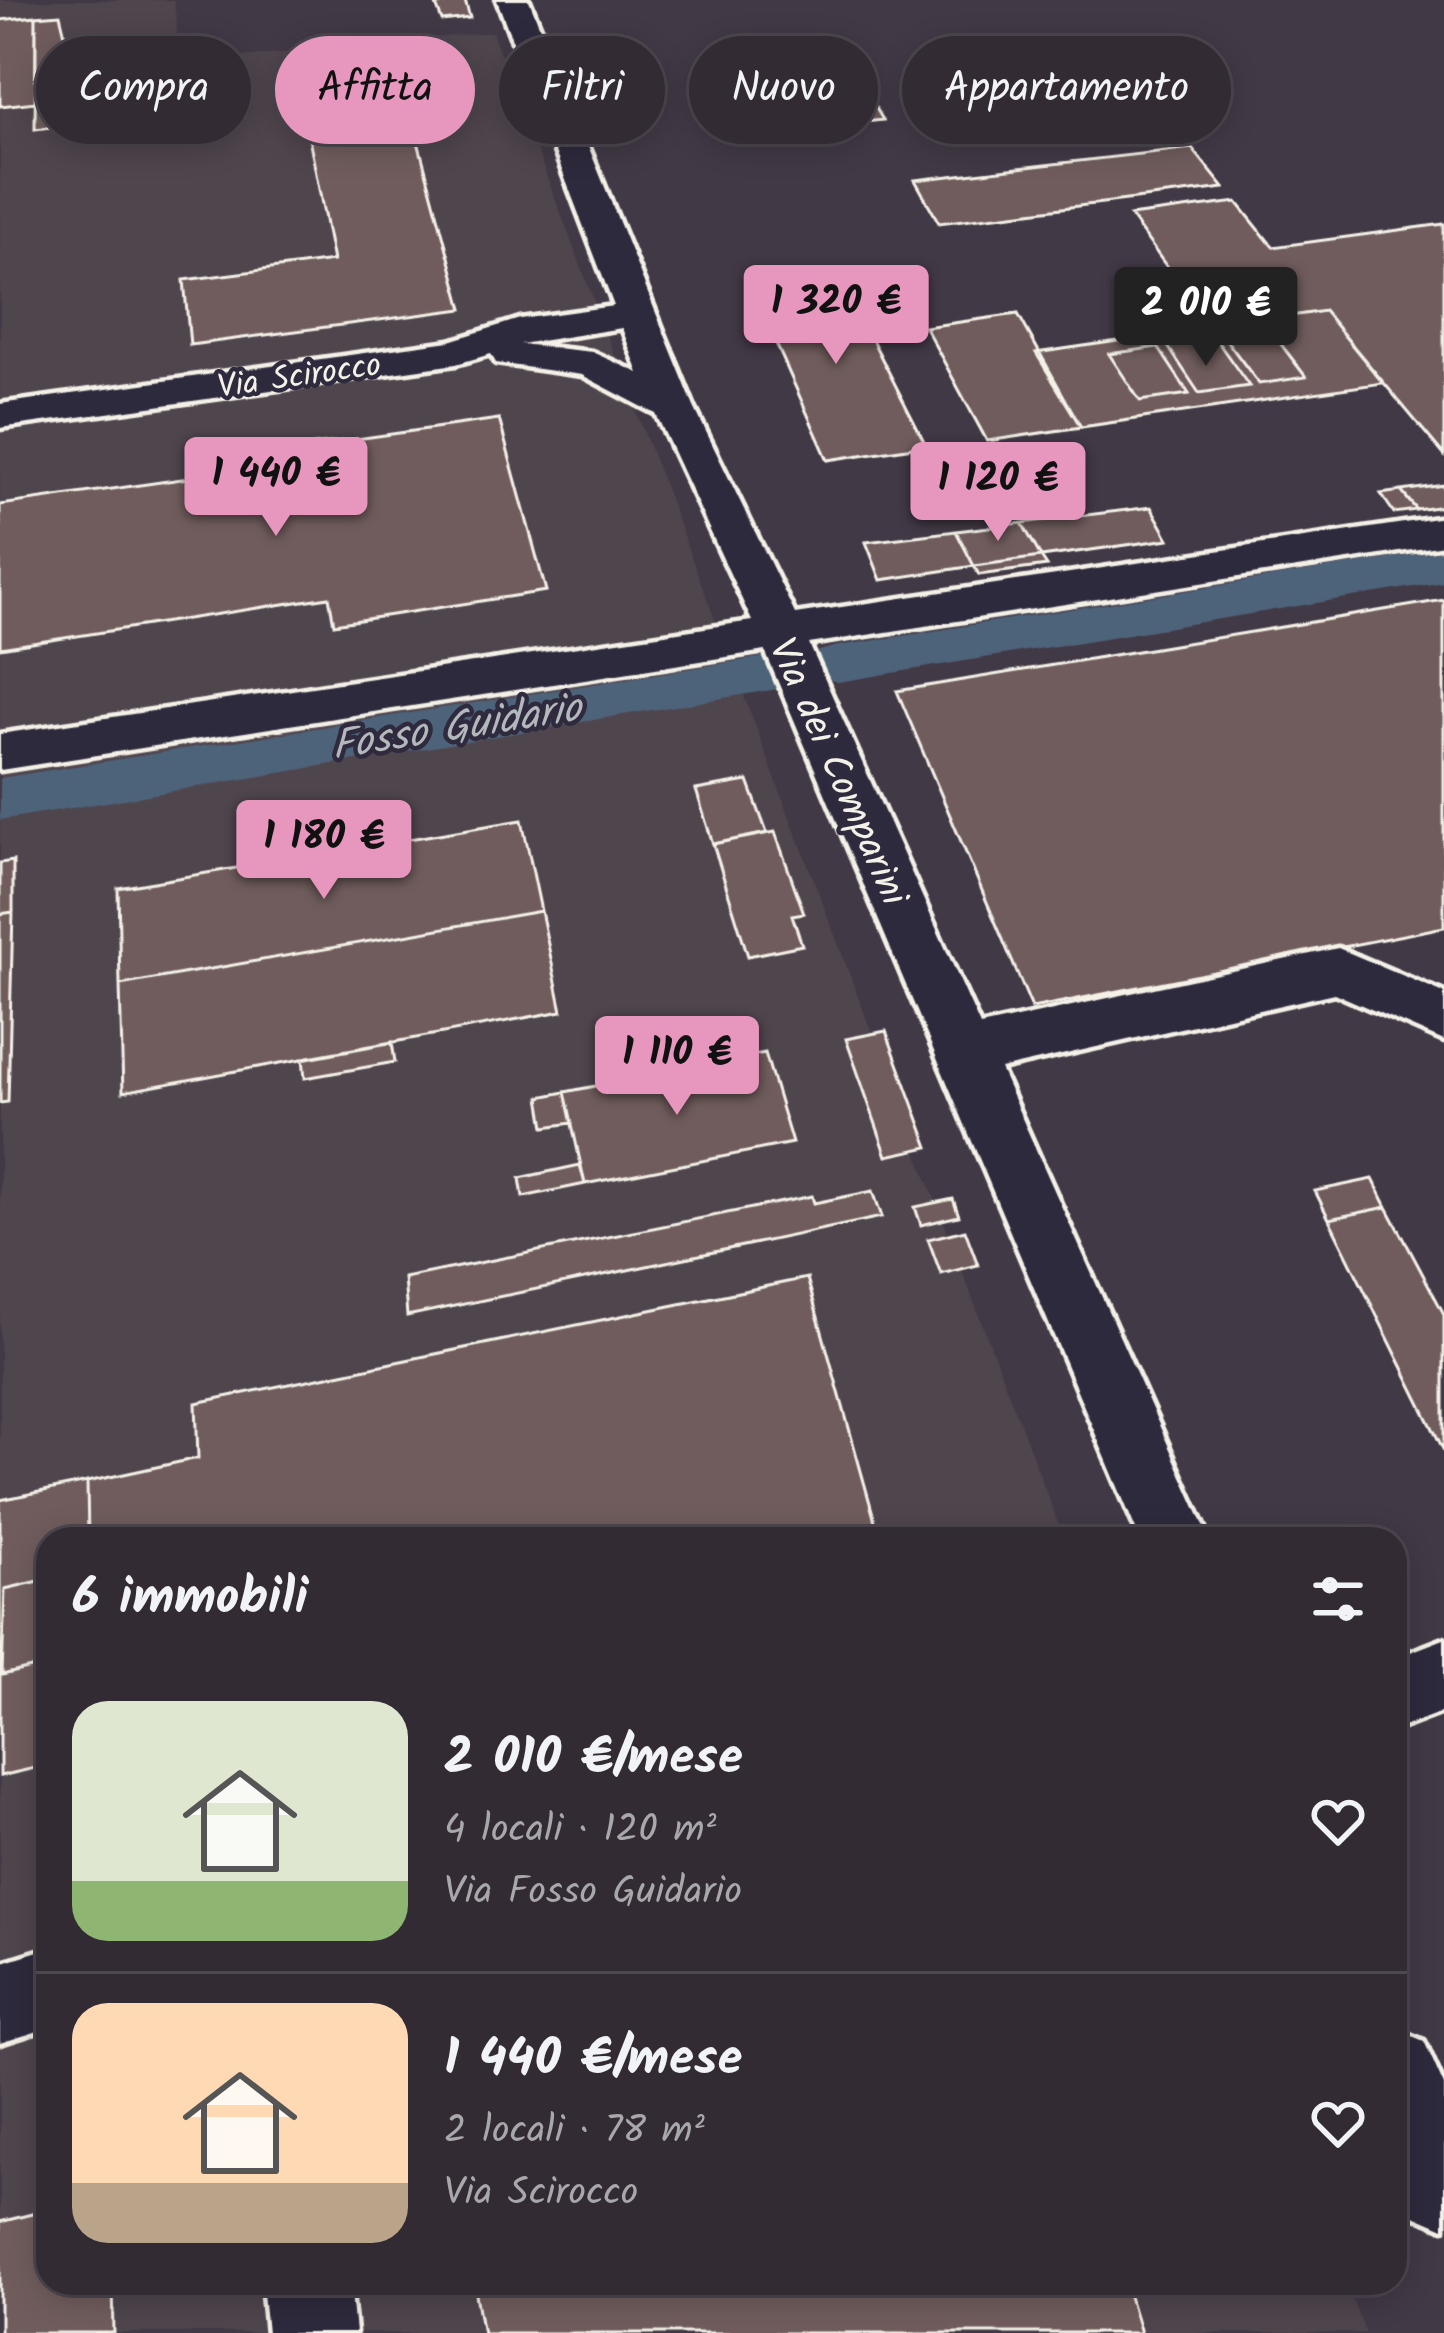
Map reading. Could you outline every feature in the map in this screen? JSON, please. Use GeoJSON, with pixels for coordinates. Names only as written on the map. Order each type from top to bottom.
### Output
{"type":"FeatureCollection","features":[{"type":"Feature","properties":{"kind":"street","name":"Via dei Comparini"},"geometry":{"type":"LineString","coordinates":[[513,0],[674,407],[779,631],[1170,1527]]}},
{"type":"Feature","properties":{"kind":"street","name":"Via Scirocco"},"geometry":{"type":"LineString","coordinates":[[520,331],[572,292],[596,215]]}},
{"type":"Feature","properties":{"kind":"street","name":"Via Scirocco"},"geometry":{"type":"LineString","coordinates":[[0,416],[456,352],[520,331],[641,327]]}},
{"type":"Feature","properties":{"kind":"street","name":"Via Scirocco"},"geometry":{"type":"LineString","coordinates":[[568,358],[641,327]]}},
{"type":"Feature","properties":{"kind":"street","name":"Via Scirocco"},"geometry":{"type":"LineString","coordinates":[[456,352],[568,358],[606,370],[674,407]]}},
{"type":"Feature","properties":{"kind":"street"},"geometry":{"type":"LineString","coordinates":[[0,752],[1444,531]]}},
{"type":"Feature","properties":{"kind":"street"},"geometry":{"type":"LineString","coordinates":[[964,1053],[1338,970],[1444,1018]]}},
{"type":"Feature","properties":{"kind":"street"},"geometry":{"type":"LineString","coordinates":[[1407,1689],[1444,1675]]}},
{"type":"Feature","properties":{"kind":"street"},"geometry":{"type":"LineString","coordinates":[[0,2003],[36,1992]]}},
{"type":"Feature","properties":{"kind":"street"},"geometry":{"type":"LineString","coordinates":[[1407,2098],[1444,2186]]}},
{"type":"Feature","properties":{"kind":"street"},"geometry":{"type":"LineString","coordinates":[[307,2295],[311,2333]]}},
{"type":"Feature","properties":{"kind":"shaded area"},"geometry":{"type":"Polygon","coordinates":[[[0,0],[174,0],[177,36],[36,36],[36,144],[251,144],[251,56],[275,54],[275,144],[475,144],[475,36],[452,36],[492,32],[499,50],[499,144],[535,144],[1059,1527],[36,1527],[36,2295],[1351,2295],[1365,2333],[0,2333],[0,0]]]}},
{"type":"Feature","properties":{"kind":"building"},"geometry":{"type":"Polygon","coordinates":[[[465,1],[470,18],[442,21],[436,5],[465,1]]]}},
{"type":"Feature","properties":{"kind":"building"},"geometry":{"type":"Polygon","coordinates":[[[60,14],[65,36],[36,36],[35,129],[36,16],[60,14]]]}},
{"type":"Feature","properties":{"kind":"building"},"geometry":{"type":"Polygon","coordinates":[[[36,16],[36,102],[0,106],[0,20],[36,16]]]}},
{"type":"Feature","properties":{"kind":"building"},"geometry":{"type":"Polygon","coordinates":[[[310,144],[419,144],[463,309],[190,345],[184,280],[333,261],[310,144]]]}},
{"type":"Feature","properties":{"kind":"building"},"geometry":{"type":"Polygon","coordinates":[[[1192,148],[1224,188],[939,223],[915,180],[1192,148]]]}},
{"type":"Feature","properties":{"kind":"building"},"geometry":{"type":"Polygon","coordinates":[[[1237,202],[1273,247],[1444,224],[1444,455],[1324,311],[1211,328],[1130,216],[1237,202]]]}},
{"type":"Feature","properties":{"kind":"building"},"geometry":{"type":"Polygon","coordinates":[[[838,273],[926,445],[828,460],[750,285],[838,273]]]}},
{"type":"Feature","properties":{"kind":"building"},"geometry":{"type":"Polygon","coordinates":[[[1324,311],[1383,383],[1081,427],[1036,353],[1324,311]],[[1270,330],[1224,337],[1259,384],[1306,377],[1270,330]],[[1215,338],[1167,345],[1199,393],[1249,386],[1215,338]],[[1158,347],[1109,354],[1140,401],[1189,394],[1158,347]]]}},
{"type":"Feature","properties":{"kind":"building"},"geometry":{"type":"Polygon","coordinates":[[[1018,314],[1081,427],[987,441],[925,327],[1018,314]]]}},
{"type":"Feature","properties":{"kind":"building"},"geometry":{"type":"Polygon","coordinates":[[[1270,330],[1306,377],[1259,384],[1224,337],[1270,330]]]}},
{"type":"Feature","properties":{"kind":"building"},"geometry":{"type":"Polygon","coordinates":[[[1215,338],[1249,386],[1199,393],[1167,345],[1215,338]]]}},
{"type":"Feature","properties":{"kind":"building"},"geometry":{"type":"Polygon","coordinates":[[[1158,347],[1189,394],[1140,401],[1109,354],[1158,347]]]}},
{"type":"Feature","properties":{"kind":"building"},"geometry":{"type":"Polygon","coordinates":[[[499,419],[546,591],[334,624],[329,597],[0,648],[0,505],[308,461],[306,446],[499,419]]]}},
{"type":"Feature","properties":{"kind":"building"},"geometry":{"type":"Polygon","coordinates":[[[1444,485],[1444,506],[1417,510],[1401,491],[1444,485]]]}},
{"type":"Feature","properties":{"kind":"building"},"geometry":{"type":"Polygon","coordinates":[[[1401,491],[1417,510],[1394,513],[1381,494],[1401,491]]]}},
{"type":"Feature","properties":{"kind":"building"},"geometry":{"type":"Polygon","coordinates":[[[1151,507],[1169,539],[1041,557],[1022,523],[1151,507]]]}},
{"type":"Feature","properties":{"kind":"building"},"geometry":{"type":"Polygon","coordinates":[[[1022,523],[1041,557],[974,566],[956,531],[1022,523]]]}},
{"type":"Feature","properties":{"kind":"building"},"geometry":{"type":"Polygon","coordinates":[[[956,531],[974,566],[881,580],[866,542],[956,531]]]}},
{"type":"Feature","properties":{"kind":"building"},"geometry":{"type":"Polygon","coordinates":[[[1041,557],[1047,566],[979,575],[974,566],[1041,557]]]}},
{"type":"Feature","properties":{"kind":"building"},"geometry":{"type":"Polygon","coordinates":[[[1444,600],[1444,927],[1032,1008],[897,691],[1444,600]]]}},
{"type":"Feature","properties":{"kind":"building"},"geometry":{"type":"Polygon","coordinates":[[[748,781],[767,833],[713,844],[696,790],[748,781]]]}},
{"type":"Feature","properties":{"kind":"building"},"geometry":{"type":"Polygon","coordinates":[[[522,820],[541,911],[120,985],[118,888],[522,820]]]}},
{"type":"Feature","properties":{"kind":"building"},"geometry":{"type":"Polygon","coordinates":[[[775,832],[804,913],[792,915],[802,945],[748,956],[713,844],[775,832]]]}},
{"type":"Feature","properties":{"kind":"building"},"geometry":{"type":"Polygon","coordinates":[[[13,861],[13,912],[0,914],[0,863],[13,861]]]}},
{"type":"Feature","properties":{"kind":"building"},"geometry":{"type":"Polygon","coordinates":[[[541,911],[562,1011],[123,1092],[120,985],[541,911]]]}},
{"type":"Feature","properties":{"kind":"building"},"geometry":{"type":"Polygon","coordinates":[[[13,912],[8,1102],[0,1103],[0,914],[13,912]]]}},
{"type":"Feature","properties":{"kind":"building"},"geometry":{"type":"Polygon","coordinates":[[[886,1031],[929,1147],[887,1156],[846,1039],[886,1031]]]}},
{"type":"Feature","properties":{"kind":"building"},"geometry":{"type":"Polygon","coordinates":[[[392,1042],[395,1062],[305,1078],[303,1058],[392,1042]]]}},
{"type":"Feature","properties":{"kind":"building"},"geometry":{"type":"Polygon","coordinates":[[[765,1053],[792,1143],[585,1184],[565,1092],[765,1053]]]}},
{"type":"Feature","properties":{"kind":"building"},"geometry":{"type":"Polygon","coordinates":[[[565,1092],[572,1123],[545,1127],[540,1097],[565,1092]]]}},
{"type":"Feature","properties":{"kind":"building"},"geometry":{"type":"Polygon","coordinates":[[[580,1165],[585,1184],[523,1197],[520,1178],[580,1165]]]}},
{"type":"Feature","properties":{"kind":"building"},"geometry":{"type":"Polygon","coordinates":[[[1373,1179],[1387,1207],[1329,1219],[1315,1191],[1373,1179]]]}},
{"type":"Feature","properties":{"kind":"building"},"geometry":{"type":"Polygon","coordinates":[[[873,1191],[882,1217],[407,1316],[404,1278],[812,1196],[814,1203],[873,1191]]]}},
{"type":"Feature","properties":{"kind":"building"},"geometry":{"type":"Polygon","coordinates":[[[953,1199],[959,1216],[921,1225],[915,1207],[953,1199]]]}},
{"type":"Feature","properties":{"kind":"building"},"geometry":{"type":"Polygon","coordinates":[[[1387,1207],[1444,1314],[1444,1451],[1329,1219],[1387,1207]]]}},
{"type":"Feature","properties":{"kind":"building"},"geometry":{"type":"Polygon","coordinates":[[[965,1230],[978,1265],[941,1274],[928,1239],[965,1230]]]}},
{"type":"Feature","properties":{"kind":"building"},"geometry":{"type":"Polygon","coordinates":[[[807,1278],[877,1527],[88,1527],[87,1482],[198,1458],[196,1403],[807,1278]]]}},
{"type":"Feature","properties":{"kind":"building"},"geometry":{"type":"Polygon","coordinates":[[[87,1482],[88,1527],[36,1527],[36,1582],[5,1589],[2,1675],[36,1667],[36,1768],[0,1776],[0,1500],[87,1482]]]}},
{"type":"Feature","properties":{"kind":"building"},"geometry":{"type":"Polygon","coordinates":[[[36,1582],[36,1667],[2,1675],[5,1589],[36,1582]]]}},
{"type":"Feature","properties":{"kind":"building"},"geometry":{"type":"Polygon","coordinates":[[[36,2213],[36,2295],[113,2295],[114,2333],[0,2333],[0,2222],[36,2213]]]}},
{"type":"Feature","properties":{"kind":"building"},"geometry":{"type":"Polygon","coordinates":[[[476,2295],[1129,2295],[1140,2333],[483,2333],[476,2295]]]}},
{"type":"Feature","properties":{"kind":"waterway","name":"Fosso Guidario"},"geometry":{"type":"LineString","coordinates":[[838,664],[1444,566]]}},
{"type":"Feature","properties":{"kind":"waterway","name":"Fosso Guidario"},"geometry":{"type":"LineString","coordinates":[[0,799],[770,674]]}}]}
